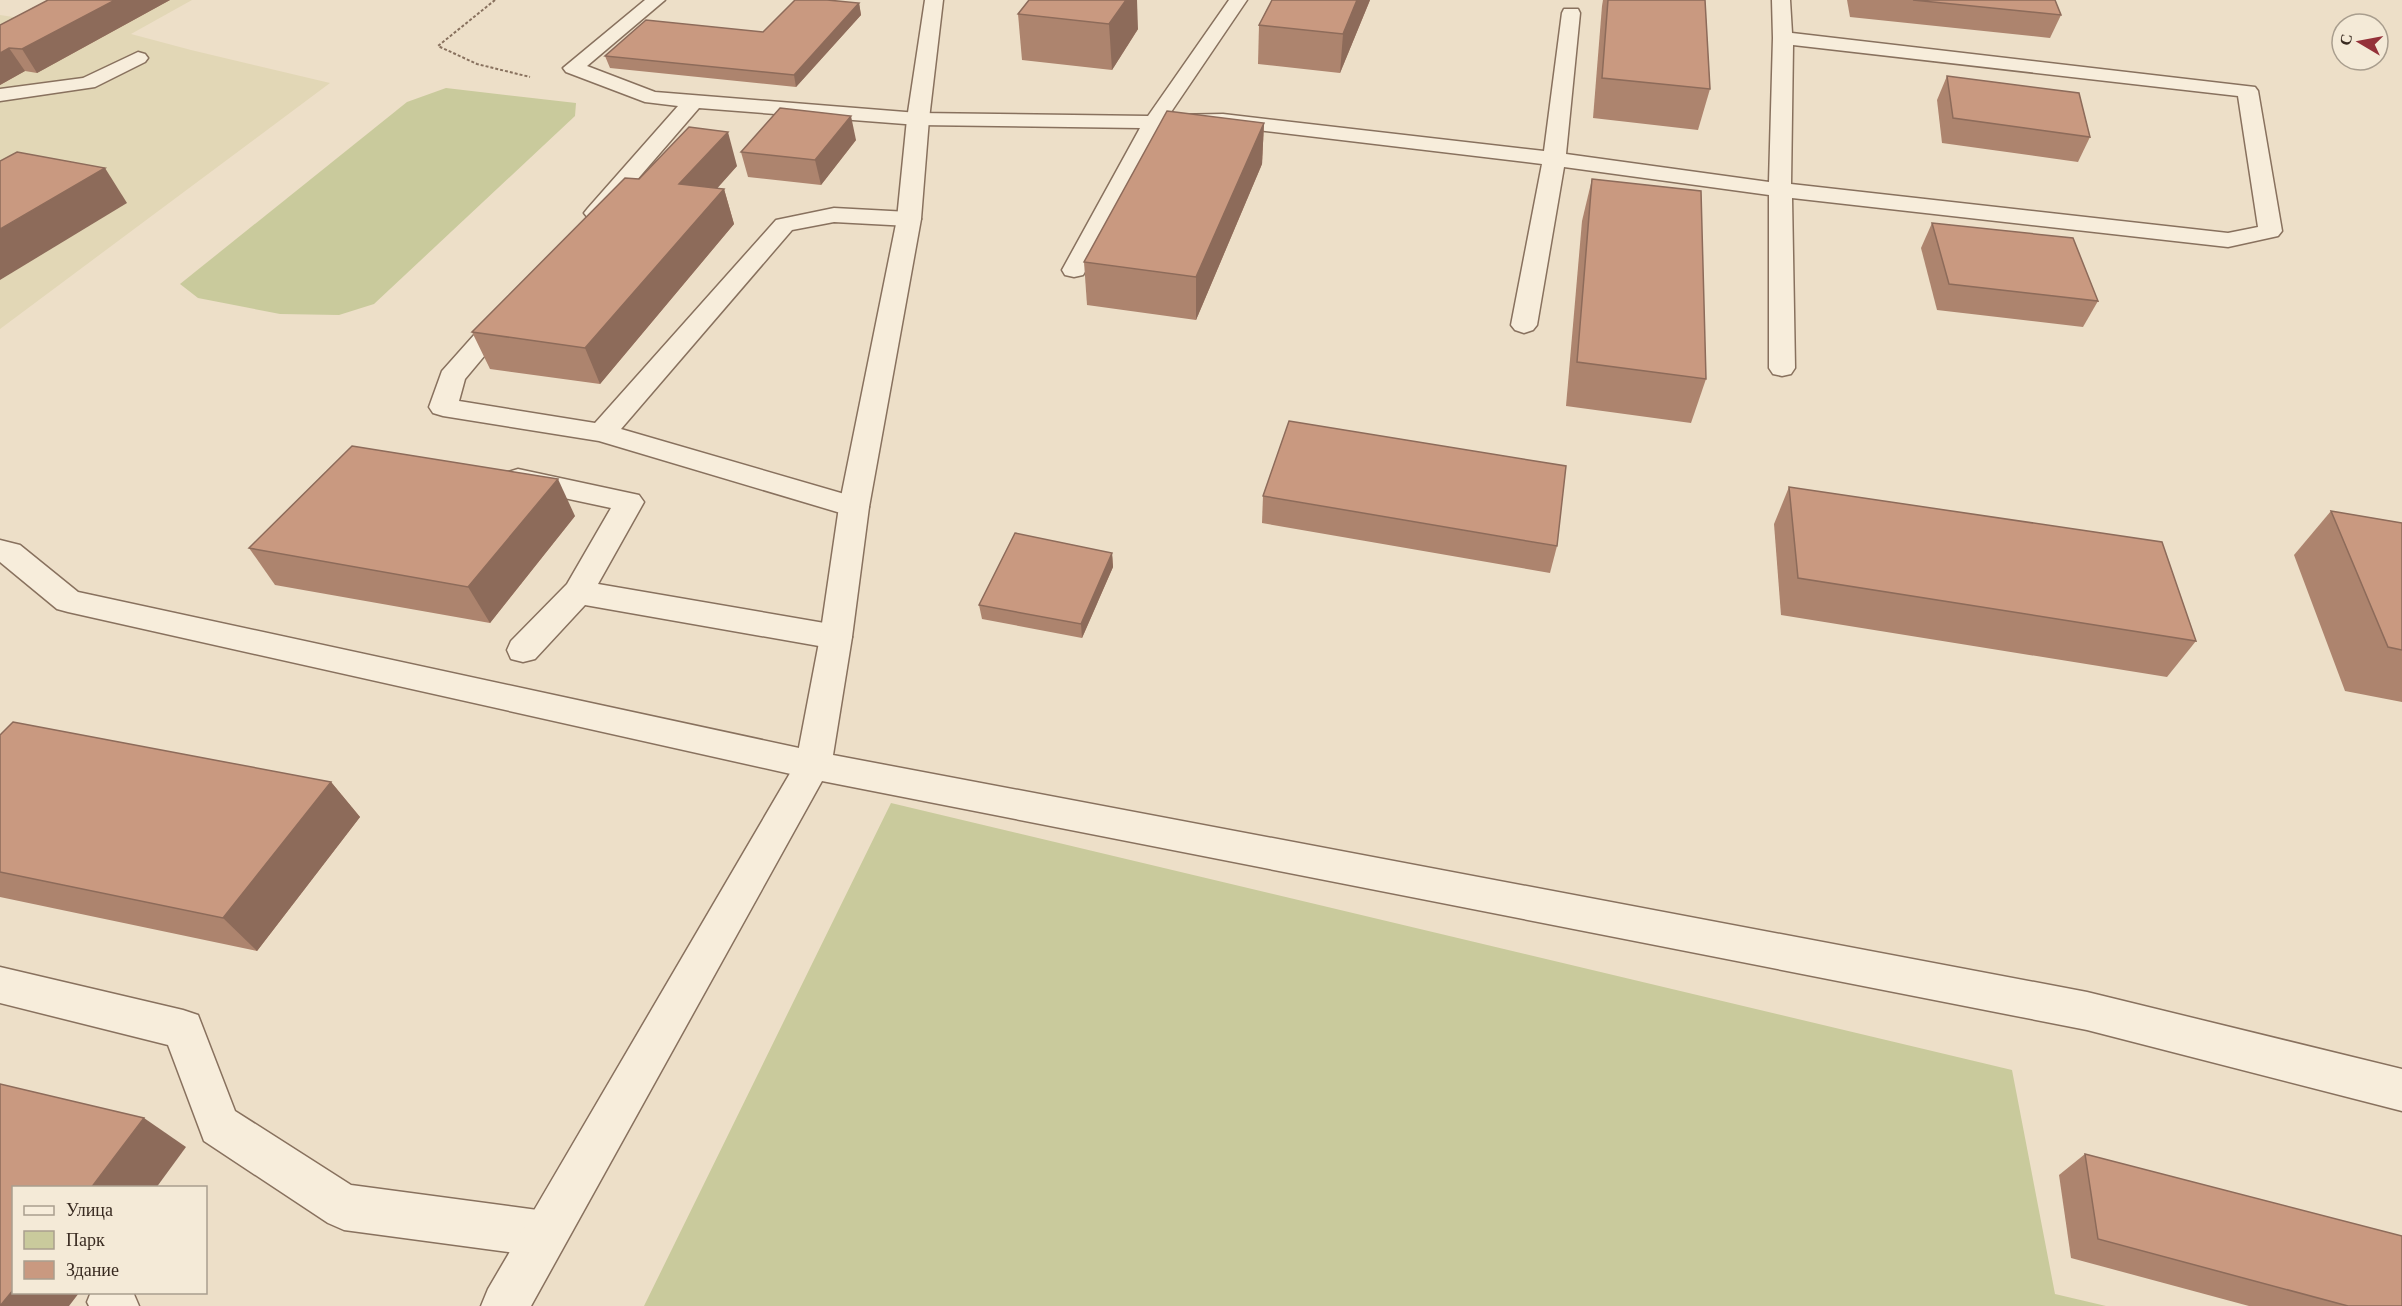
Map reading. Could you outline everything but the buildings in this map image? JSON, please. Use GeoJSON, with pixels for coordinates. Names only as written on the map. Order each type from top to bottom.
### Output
{"type":"FeatureCollection","features":[{"type":"Feature","properties":{"kind":"street"},"geometry":{"type":"LineString","coordinates":[[656,0],[573,68],[652,98],[918,119],[1154,122],[1223,120],[1554,159],[1780,190],[2228,240],[2270,231],[2248,91],[1783,38]]}},
{"type":"Feature","properties":{"kind":"street"},"geometry":{"type":"LineString","coordinates":[[506,1306],[813,765],[836,637],[854,507],[909,219],[918,119],[934,0]]}},
{"type":"Feature","properties":{"kind":"street"},"geometry":{"type":"LineString","coordinates":[[1074,270],[1154,122],[1238,0]]}},
{"type":"Feature","properties":{"kind":"street"},"geometry":{"type":"LineString","coordinates":[[1782,0],[1780,190],[1782,368]]}},
{"type":"Feature","properties":{"kind":"street"},"geometry":{"type":"LineString","coordinates":[[1524,324],[1554,159],[1571,13]]}},
{"type":"Feature","properties":{"kind":"street"},"geometry":{"type":"LineString","coordinates":[[0,95],[88,83],[138,58]]}},
{"type":"Feature","properties":{"kind":"street"},"geometry":{"type":"LineString","coordinates":[[577,234],[694,101]]}},
{"type":"Feature","properties":{"kind":"street"},"geometry":{"type":"LineString","coordinates":[[602,433],[784,225],[834,215],[909,219]]}},
{"type":"Feature","properties":{"kind":"street"},"geometry":{"type":"LineString","coordinates":[[522,297],[452,376],[442,407],[602,433],[854,507]]}},
{"type":"Feature","properties":{"kind":"street"},"geometry":{"type":"LineString","coordinates":[[494,475],[629,502],[578,592],[523,650]]}},
{"type":"Feature","properties":{"kind":"street"},"geometry":{"type":"LineString","coordinates":[[0,550],[9,553],[68,601],[813,765],[2087,1011],[2402,1090]]}},
{"type":"Feature","properties":{"kind":"street"},"geometry":{"type":"LineString","coordinates":[[578,592],[836,637]]}},
{"type":"Feature","properties":{"kind":"street"},"geometry":{"type":"LineString","coordinates":[[0,985],[183,1029],[219,1126],[344,1207],[545,1234]]}},
{"type":"Feature","properties":{"kind":"shaded area"},"geometry":{"type":"Polygon","coordinates":[[[56,0],[192,0],[131,34],[330,83],[0,329],[0,15],[20,18],[56,0]]]}},
{"type":"Feature","properties":{"kind":"green space"},"geometry":{"type":"Polygon","coordinates":[[[446,88],[576,103],[575,116],[374,304],[339,315],[280,314],[198,298],[180,284],[407,102],[446,88]]]}},
{"type":"Feature","properties":{"kind":"green space"},"geometry":{"type":"Polygon","coordinates":[[[891,803],[2012,1070],[2055,1294],[2106,1306],[644,1306],[891,803]]]}}]}
